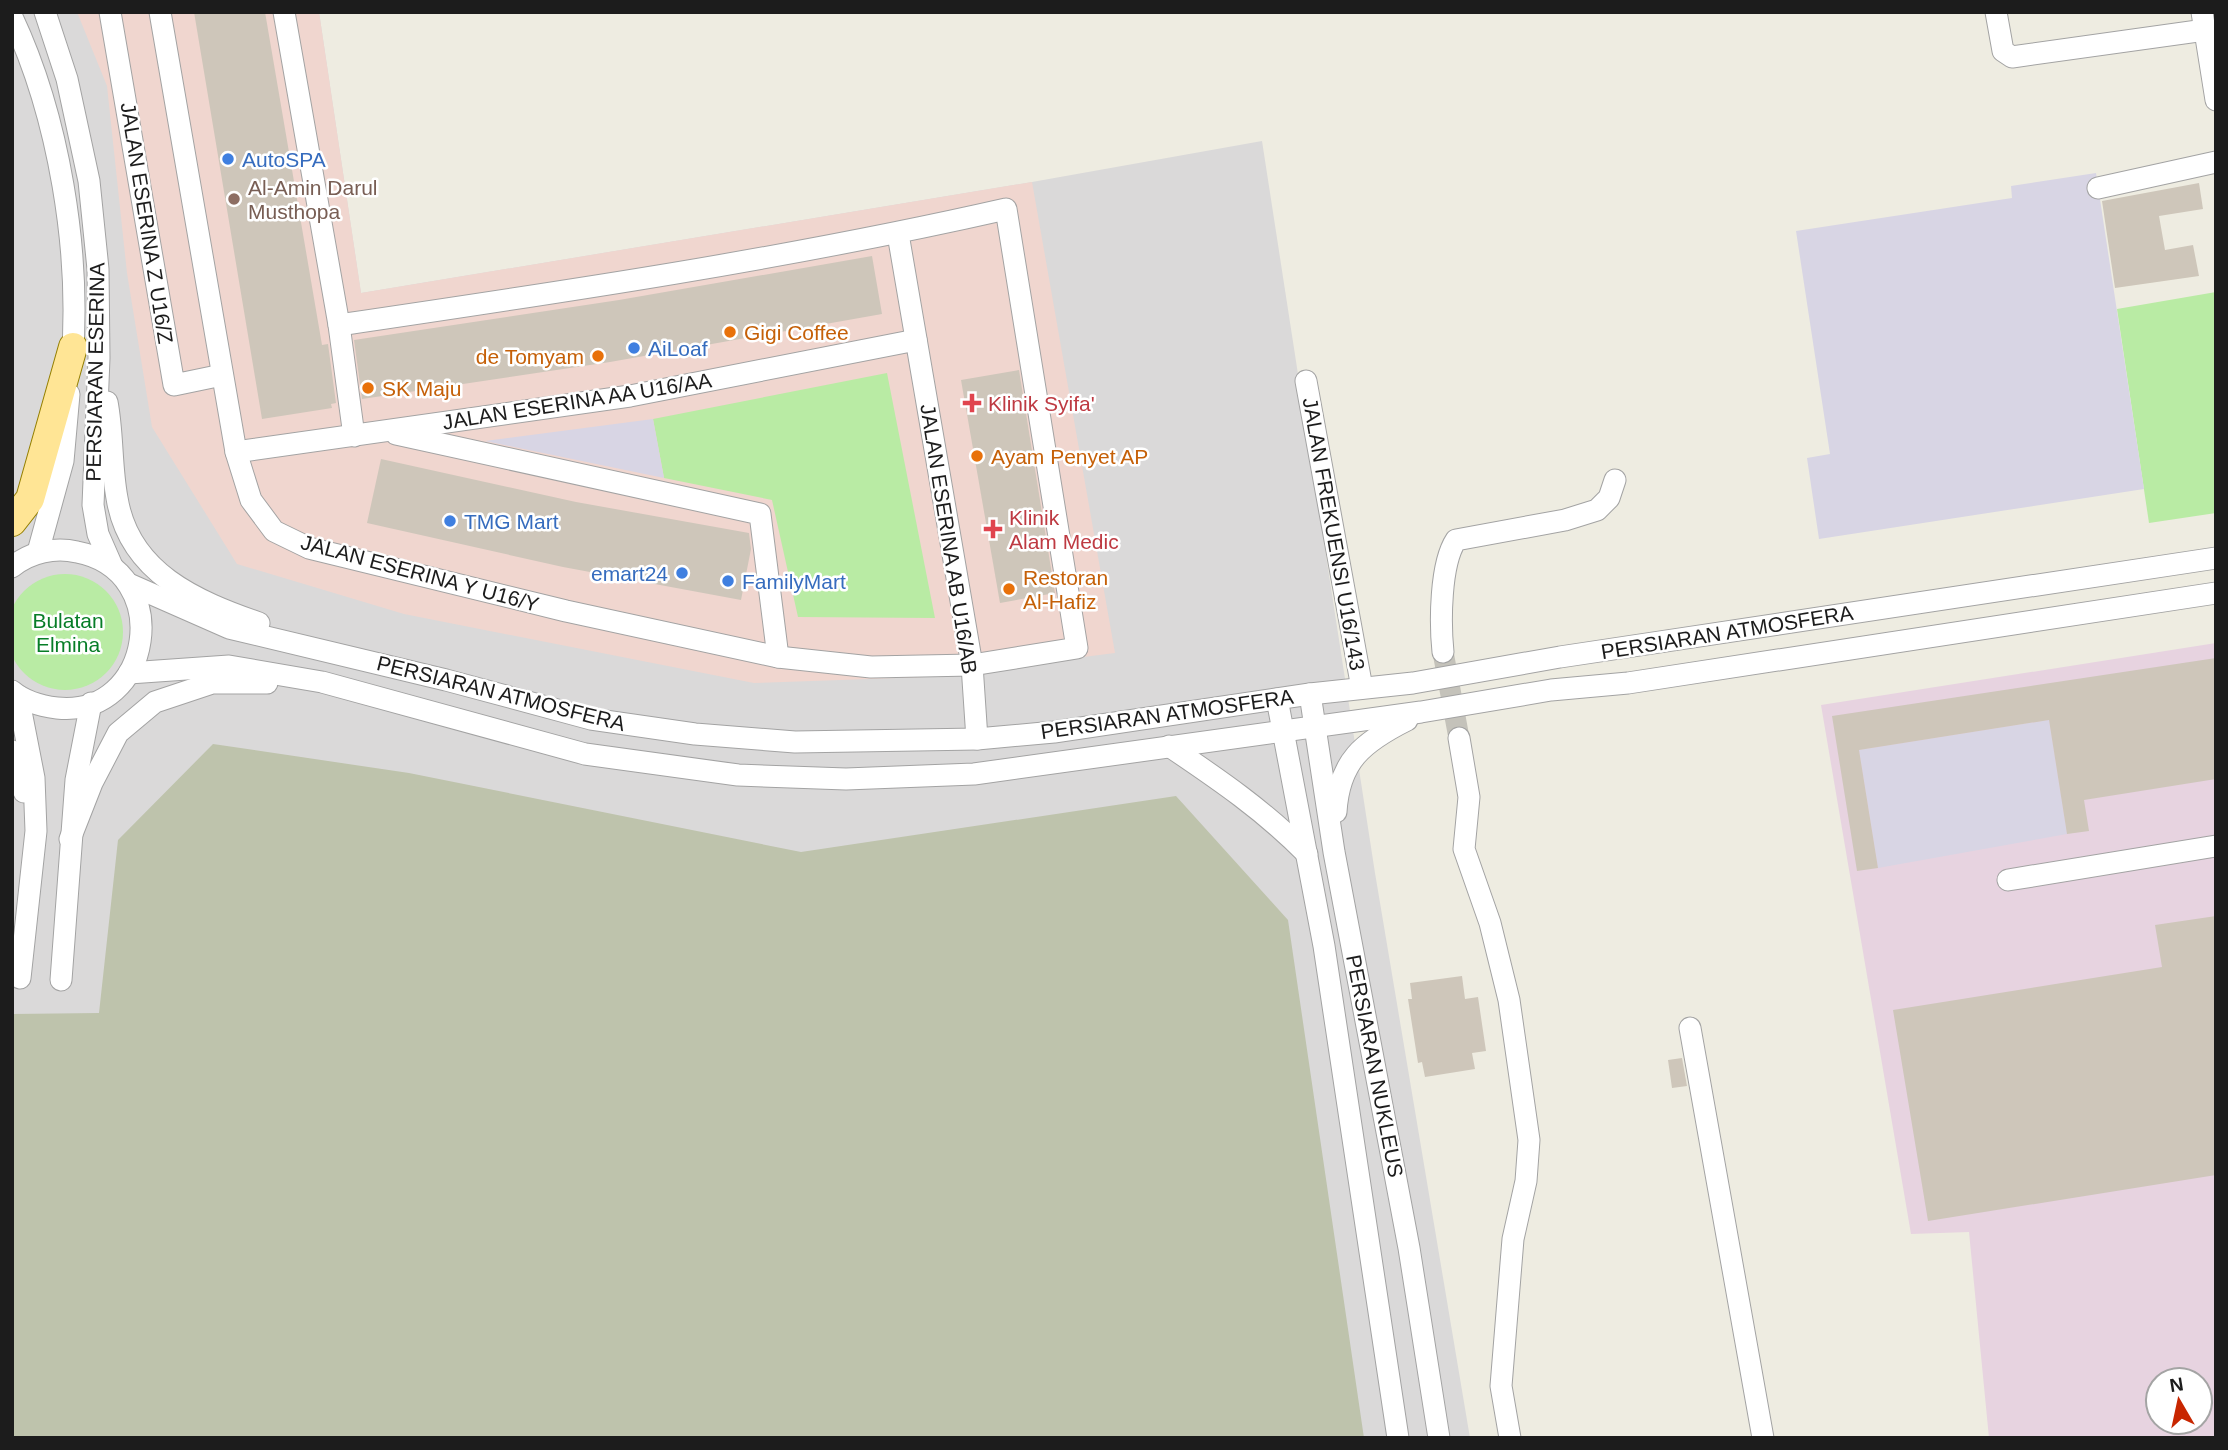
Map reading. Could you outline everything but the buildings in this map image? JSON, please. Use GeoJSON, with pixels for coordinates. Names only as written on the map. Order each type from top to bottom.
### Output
{"type":"FeatureCollection","features":[{"type":"Feature","properties":{"kind":"main road"},"geometry":{"type":"LineString","coordinates":[[12,522],[30,499],[73,347]]}},
{"type":"Feature","properties":{"kind":"street","name":"PERSIARAN ESERINA"},"geometry":{"type":"LineString","coordinates":[[45,12],[67,79],[89,181],[98,269],[99,358],[93,505],[98,534],[112,566]]}},
{"type":"Feature","properties":{"kind":"street","name":"JALAN ESERINA Z U16/Z"},"geometry":{"type":"LineString","coordinates":[[110,12],[174,385],[222,375]]}},
{"type":"Feature","properties":{"kind":"street","name":"JALAN ESERINA Y U16/Y"},"geometry":{"type":"LineString","coordinates":[[160,12],[236,452],[251,500],[274,531],[309,548],[566,611],[778,657],[871,667],[972,665],[1077,648],[1006,209],[898,234]]}},
{"type":"Feature","properties":{"kind":"street"},"geometry":{"type":"LineString","coordinates":[[284,12],[339,325],[354,436]]}},
{"type":"Feature","properties":{"kind":"street"},"geometry":{"type":"LineString","coordinates":[[1996,12],[2003,51],[2012,57],[2203,21],[2215,95]]}},
{"type":"Feature","properties":{"kind":"street","name":"PERSIARAN ESERINA"},"geometry":{"type":"LineString","coordinates":[[12,17],[38,77],[71,226],[73,347],[63,461],[38,552]]}},
{"type":"Feature","properties":{"kind":"street"},"geometry":{"type":"LineString","coordinates":[[2098,188],[2216,162]]}},
{"type":"Feature","properties":{"kind":"street"},"geometry":{"type":"LineString","coordinates":[[339,325],[606,286],[898,234]]}},
{"type":"Feature","properties":{"kind":"street","name":"JALAN ESERINA AB U16/AB"},"geometry":{"type":"LineString","coordinates":[[898,234],[972,665],[977,739]]}},
{"type":"Feature","properties":{"kind":"street","name":"JALAN ESERINA AA U16/AA"},"geometry":{"type":"LineString","coordinates":[[236,452],[630,396],[916,340]]}},
{"type":"Feature","properties":{"kind":"street"},"geometry":{"type":"LineString","coordinates":[[99,358],[108,408],[117,498],[122,519],[145,558],[183,592],[213,607],[353,658]]}},
{"type":"Feature","properties":{"kind":"street","name":"JALAN FREKUENSI U16/143"},"geometry":{"type":"LineString","coordinates":[[1306,381],[1362,688]]}},
{"type":"Feature","properties":{"kind":"street"},"geometry":{"type":"LineString","coordinates":[[383,431],[760,514],[778,657]]}},
{"type":"Feature","properties":{"kind":"street"},"geometry":{"type":"LineString","coordinates":[[1443,652],[1440,626],[1446,571],[1449,549],[1456,540],[1565,520],[1597,510],[1609,498],[1615,480]]}},
{"type":"Feature","properties":{"kind":"street"},"geometry":{"type":"LineString","coordinates":[[2192,562],[2216,548]]}},
{"type":"Feature","properties":{"kind":"street"},"geometry":{"type":"LineString","coordinates":[[12,567],[38,552],[65,549],[91,554],[112,566],[129,584],[139,606],[143,629],[139,652],[129,673],[113,691],[91,704],[67,709],[41,706],[15,694]]}},
{"type":"Feature","properties":{"kind":"street","name":"PERSIARAN ATMOSFERA"},"geometry":{"type":"LineString","coordinates":[[129,584],[212,622],[591,719],[695,734],[795,742],[977,739],[1054,732],[2216,558]]}},
{"type":"Feature","properties":{"kind":"street","name":"PERSIARAN ATMOSFERA"},"geometry":{"type":"LineString","coordinates":[[129,673],[229,667],[322,682],[585,754],[738,775],[846,779],[974,774],[1284,732],[2216,593]]}},
{"type":"Feature","properties":{"kind":"street"},"geometry":{"type":"LineString","coordinates":[[70,839],[92,783],[118,733],[155,702],[212,683],[322,682]]}},
{"type":"Feature","properties":{"kind":"street"},"geometry":{"type":"LineString","coordinates":[[15,694],[34,778],[36,838],[20,978]]}},
{"type":"Feature","properties":{"kind":"street","name":"PERSIARAN NUKLEUS"},"geometry":{"type":"LineString","coordinates":[[1310,694],[1334,852],[1409,1248],[1439,1438]]}},
{"type":"Feature","properties":{"kind":"street","name":"PERSIARAN NUKLEUS"},"geometry":{"type":"LineString","coordinates":[[1277,699],[1307,854],[1398,1438]]}},
{"type":"Feature","properties":{"kind":"street"},"geometry":{"type":"LineString","coordinates":[[61,979],[76,780],[91,704]]}},
{"type":"Feature","properties":{"kind":"street"},"geometry":{"type":"LineString","coordinates":[[1334,852],[1338,786],[1350,761],[1374,736],[1421,712]]}},
{"type":"Feature","properties":{"kind":"street"},"geometry":{"type":"LineString","coordinates":[[1459,738],[1469,797],[1464,849],[1490,923],[1509,1000],[1529,1140],[1526,1181],[1513,1239],[1501,1386],[1510,1438]]}},
{"type":"Feature","properties":{"kind":"street"},"geometry":{"type":"LineString","coordinates":[[1169,746],[1243,796],[1307,854]]}},
{"type":"Feature","properties":{"kind":"street"},"geometry":{"type":"LineString","coordinates":[[12,751],[36,838]]}},
{"type":"Feature","properties":{"kind":"street"},"geometry":{"type":"LineString","coordinates":[[2008,880],[2216,846]]}},
{"type":"Feature","properties":{"kind":"street"},"geometry":{"type":"LineString","coordinates":[[1690,1028],[1763,1438]]}},
{"type":"Feature","properties":{"kind":"shaded area"},"geometry":{"type":"Polygon","coordinates":[[[12,12],[319,12],[361,293],[1032,182],[1262,141],[1375,873],[1470,1438],[12,1438],[12,12]]]}},
{"type":"Feature","properties":{"kind":"shaded area"},"geometry":{"type":"Polygon","coordinates":[[[77,12],[319,12],[361,293],[1032,182],[1115,653],[926,677],[754,683],[404,614],[237,564],[152,427],[127,273],[107,86],[77,12]]]}},
{"type":"Feature","properties":{"kind":"shaded area"},"geometry":{"type":"Polygon","coordinates":[[[2096,173],[2144,489],[1819,539],[1807,458],[1830,454],[1796,231],[2012,198],[2011,186],[2096,173]]]}},
{"type":"Feature","properties":{"kind":"shaded area"},"geometry":{"type":"Polygon","coordinates":[[[653,419],[664,478],[485,441],[653,419]]]}},
{"type":"Feature","properties":{"kind":"shaded area"},"geometry":{"type":"Polygon","coordinates":[[[2216,643],[2216,1438],[1989,1438],[1969,1232],[1911,1234],[1821,705],[2216,643]]]}},
{"type":"Feature","properties":{"kind":"shaded area"},"geometry":{"type":"Polygon","coordinates":[[[2049,720],[2067,834],[1878,868],[1859,750],[2049,720]]]}},
{"type":"Feature","properties":{"kind":"shaded area"},"geometry":{"type":"Polygon","coordinates":[[[213,744],[409,773],[801,852],[1176,796],[1288,920],[1364,1438],[12,1438],[12,1014],[99,1013],[118,840],[213,744]]]}},
{"type":"Feature","properties":{"kind":"green space"},"geometry":{"type":"Polygon","coordinates":[[[2216,292],[2216,513],[2149,523],[2117,309],[2216,292]]]}},
{"type":"Feature","properties":{"kind":"green space"},"geometry":{"type":"Polygon","coordinates":[[[887,373],[935,618],[798,617],[772,500],[664,478],[653,419],[887,373]]]}},
{"type":"Feature","properties":{"kind":"green space","name":"Bulatan Elmina"},"geometry":{"type":"Polygon","coordinates":[[[65,574],[87,579],[106,591],[118,610],[123,632],[118,654],[106,673],[87,685],[65,690],[43,685],[24,673],[12,654],[7,632],[12,610],[24,591],[43,579],[65,574]]]}},
{"type":"Feature","properties":{"kind":"tunnel"},"geometry":{"type":"LineString","coordinates":[[1443,652],[1459,738]]}},
{"type":"Feature","properties":{"kind":"place","name":"AutoSPA"},"geometry":{"type":"Point","coordinates":[228,159]}},
{"type":"Feature","properties":{"kind":"place","name":"Al-Amin Darul Musthopa"},"geometry":{"type":"Point","coordinates":[234,199]}},
{"type":"Feature","properties":{"kind":"place","name":"Gigi Coffee"},"geometry":{"type":"Point","coordinates":[730,332]}},
{"type":"Feature","properties":{"kind":"place","name":"AiLoaf"},"geometry":{"type":"Point","coordinates":[634,348]}},
{"type":"Feature","properties":{"kind":"place","name":"de Tomyam"},"geometry":{"type":"Point","coordinates":[598,356]}},
{"type":"Feature","properties":{"kind":"place","name":"SK Maju"},"geometry":{"type":"Point","coordinates":[368,388]}},
{"type":"Feature","properties":{"kind":"place","name":"Klinik Syifa'"},"geometry":{"type":"Point","coordinates":[972,403]}},
{"type":"Feature","properties":{"kind":"place","name":"Ayam Penyet AP"},"geometry":{"type":"Point","coordinates":[977,456]}},
{"type":"Feature","properties":{"kind":"place","name":"TMG Mart"},"geometry":{"type":"Point","coordinates":[450,521]}},
{"type":"Feature","properties":{"kind":"place","name":"Klinik Alam Medic"},"geometry":{"type":"Point","coordinates":[993,529]}},
{"type":"Feature","properties":{"kind":"place","name":"emart24"},"geometry":{"type":"Point","coordinates":[682,573]}},
{"type":"Feature","properties":{"kind":"place","name":"FamilyMart"},"geometry":{"type":"Point","coordinates":[728,581]}},
{"type":"Feature","properties":{"kind":"place","name":"Restoran Al-Hafiz"},"geometry":{"type":"Point","coordinates":[1009,589]}}]}
